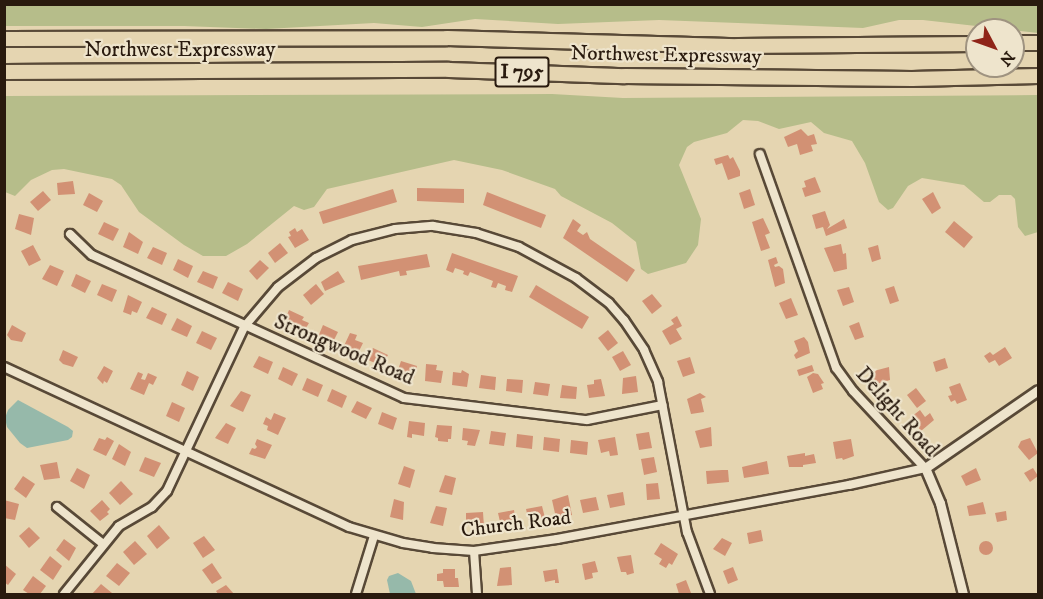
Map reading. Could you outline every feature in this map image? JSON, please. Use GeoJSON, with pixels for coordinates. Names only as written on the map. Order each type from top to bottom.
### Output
{"type":"FeatureCollection","features":[{"type":"Feature","properties":{"kind":"highway","name":"Northwest Expressway"},"geometry":{"type":"LineString","coordinates":[[4,39],[447,39],[738,46],[965,44]]}},
{"type":"Feature","properties":{"kind":"highway","name":"Northwest Expressway"},"geometry":{"type":"LineString","coordinates":[[4,72],[449,70],[648,76],[912,79],[1038,76]]}},
{"type":"Feature","properties":{"kind":"street","name":"Delight Road"},"geometry":{"type":"LineString","coordinates":[[760,154],[836,368],[853,391],[925,468],[940,503],[963,594]]}},
{"type":"Feature","properties":{"kind":"street"},"geometry":{"type":"LineString","coordinates":[[64,594],[119,526],[160,500],[186,451],[244,327],[278,287],[316,258],[334,248],[373,233],[395,229],[456,228],[519,247],[576,278],[609,303],[645,350],[658,382],[687,532],[710,594]]}},
{"type":"Feature","properties":{"kind":"street","name":"Strongwood Road"},"geometry":{"type":"LineString","coordinates":[[70,234],[92,255],[389,392],[418,401],[587,420],[663,405]]}},
{"type":"Feature","properties":{"kind":"street","name":"Church Road"},"geometry":{"type":"LineString","coordinates":[[4,368],[325,516],[374,536],[433,548],[474,550],[557,539],[859,483],[925,468],[1038,390]]}},
{"type":"Feature","properties":{"kind":"street"},"geometry":{"type":"LineString","coordinates":[[57,507],[103,544]]}},
{"type":"Feature","properties":{"kind":"street"},"geometry":{"type":"LineString","coordinates":[[356,594],[374,536]]}},
{"type":"Feature","properties":{"kind":"street"},"geometry":{"type":"LineString","coordinates":[[474,550],[477,594]]}},
{"type":"Feature","properties":{"kind":"green space"},"geometry":{"type":"Polygon","coordinates":[[[5,4],[1038,4],[1038,33],[1025,32],[1025,18],[965,18],[965,25],[899,20],[863,28],[659,20],[558,24],[475,19],[422,27],[374,23],[266,29],[184,26],[4,26],[5,4]]]}},
{"type":"Feature","properties":{"kind":"green space"},"geometry":{"type":"Polygon","coordinates":[[[552,94],[623,98],[1038,95],[1038,232],[1025,236],[1018,227],[1015,199],[1011,195],[999,195],[990,202],[984,202],[964,185],[922,178],[908,186],[893,208],[888,210],[879,202],[865,163],[852,141],[824,133],[811,122],[779,129],[758,121],[743,120],[727,133],[694,142],[687,147],[679,165],[701,219],[698,245],[686,263],[648,274],[641,269],[636,242],[612,223],[561,196],[555,189],[502,170],[454,160],[327,189],[314,207],[304,210],[294,206],[247,244],[226,256],[203,256],[184,245],[139,212],[121,185],[112,179],[64,169],[52,170],[31,180],[15,196],[5,192],[5,96],[552,94]]]}},
{"type":"Feature","properties":{"kind":"shaded area"},"geometry":{"type":"Polygon","coordinates":[[[18,400],[68,427],[73,431],[72,437],[68,440],[27,448],[7,427],[5,418],[8,410],[18,400]]]}},
{"type":"Feature","properties":{"kind":"shaded area"},"geometry":{"type":"Polygon","coordinates":[[[398,573],[411,581],[416,594],[390,594],[387,580],[389,576],[398,573]]]}},
{"type":"Feature","properties":{"kind":"building"},"geometry":{"type":"Polygon","coordinates":[[[801,129],[808,136],[814,134],[817,144],[811,145],[813,151],[800,155],[797,144],[788,147],[784,137],[801,129]]]}},
{"type":"Feature","properties":{"kind":"building"},"geometry":{"type":"Polygon","coordinates":[[[728,155],[730,159],[733,157],[740,176],[728,180],[722,163],[716,165],[714,159],[728,155]]]}},
{"type":"Feature","properties":{"kind":"building"},"geometry":{"type":"Polygon","coordinates":[[[815,177],[821,192],[805,197],[802,188],[806,187],[804,181],[815,177]]]}},
{"type":"Feature","properties":{"kind":"building"},"geometry":{"type":"Polygon","coordinates":[[[73,181],[75,194],[58,195],[57,183],[73,181]]]}},
{"type":"Feature","properties":{"kind":"building"},"geometry":{"type":"Polygon","coordinates":[[[417,188],[464,189],[464,203],[417,201],[417,188]]]}},
{"type":"Feature","properties":{"kind":"building"},"geometry":{"type":"Polygon","coordinates":[[[393,189],[397,202],[323,224],[319,212],[393,189]]]}},
{"type":"Feature","properties":{"kind":"building"},"geometry":{"type":"Polygon","coordinates":[[[750,189],[755,205],[744,209],[739,193],[750,189]]]}},
{"type":"Feature","properties":{"kind":"building"},"geometry":{"type":"Polygon","coordinates":[[[43,191],[51,200],[38,211],[30,202],[43,191]]]}},
{"type":"Feature","properties":{"kind":"building"},"geometry":{"type":"Polygon","coordinates":[[[487,192],[546,215],[541,228],[483,205],[487,192]]]}},
{"type":"Feature","properties":{"kind":"building"},"geometry":{"type":"Polygon","coordinates":[[[933,192],[941,208],[932,214],[922,199],[933,192]]]}},
{"type":"Feature","properties":{"kind":"building"},"geometry":{"type":"Polygon","coordinates":[[[89,193],[103,201],[97,212],[83,205],[89,193]]]}},
{"type":"Feature","properties":{"kind":"building"},"geometry":{"type":"Polygon","coordinates":[[[825,211],[830,225],[827,229],[844,219],[847,228],[826,236],[823,227],[816,229],[812,215],[825,211]]]}},
{"type":"Feature","properties":{"kind":"building"},"geometry":{"type":"Polygon","coordinates":[[[19,214],[34,218],[31,235],[15,229],[19,214]]]}},
{"type":"Feature","properties":{"kind":"building"},"geometry":{"type":"Polygon","coordinates":[[[763,218],[770,233],[765,235],[770,248],[761,251],[752,222],[763,218]]]}},
{"type":"Feature","properties":{"kind":"building"},"geometry":{"type":"Polygon","coordinates":[[[573,219],[581,225],[577,231],[583,235],[587,232],[590,239],[635,270],[627,282],[563,238],[573,219]]]}},
{"type":"Feature","properties":{"kind":"building"},"geometry":{"type":"Polygon","coordinates":[[[954,221],[973,237],[964,248],[945,232],[954,221]]]}},
{"type":"Feature","properties":{"kind":"building"},"geometry":{"type":"Polygon","coordinates":[[[104,222],[119,229],[113,241],[98,234],[104,222]]]}},
{"type":"Feature","properties":{"kind":"building"},"geometry":{"type":"Polygon","coordinates":[[[295,228],[297,232],[302,229],[309,240],[295,248],[288,237],[291,236],[289,232],[295,228]]]}},
{"type":"Feature","properties":{"kind":"building"},"geometry":{"type":"Polygon","coordinates":[[[129,232],[143,242],[138,254],[123,247],[129,232]]]}},
{"type":"Feature","properties":{"kind":"building"},"geometry":{"type":"Polygon","coordinates":[[[280,243],[288,253],[275,263],[268,253],[280,243]]]}},
{"type":"Feature","properties":{"kind":"building"},"geometry":{"type":"Polygon","coordinates":[[[841,244],[843,254],[846,253],[847,269],[834,272],[824,248],[841,244]]]}},
{"type":"Feature","properties":{"kind":"building"},"geometry":{"type":"Polygon","coordinates":[[[33,245],[41,260],[29,266],[21,251],[33,245]]]}},
{"type":"Feature","properties":{"kind":"building"},"geometry":{"type":"Polygon","coordinates":[[[878,245],[881,259],[872,262],[868,248],[878,245]]]}},
{"type":"Feature","properties":{"kind":"building"},"geometry":{"type":"Polygon","coordinates":[[[153,247],[167,253],[162,265],[147,258],[153,247]]]}},
{"type":"Feature","properties":{"kind":"building"},"geometry":{"type":"Polygon","coordinates":[[[452,253],[518,276],[512,292],[505,290],[506,286],[498,283],[496,288],[491,287],[493,281],[470,272],[468,276],[463,274],[464,271],[455,268],[453,273],[446,270],[452,253]]]}},
{"type":"Feature","properties":{"kind":"building"},"geometry":{"type":"Polygon","coordinates":[[[427,254],[430,267],[406,271],[407,275],[400,276],[399,271],[361,280],[358,266],[427,254]]]}},
{"type":"Feature","properties":{"kind":"building"},"geometry":{"type":"Polygon","coordinates":[[[776,257],[778,263],[774,265],[783,269],[785,283],[775,287],[768,260],[776,257]]]}},
{"type":"Feature","properties":{"kind":"building"},"geometry":{"type":"Polygon","coordinates":[[[178,259],[193,266],[188,278],[173,270],[178,259]]]}},
{"type":"Feature","properties":{"kind":"building"},"geometry":{"type":"Polygon","coordinates":[[[260,260],[269,268],[257,280],[249,271],[260,260]]]}},
{"type":"Feature","properties":{"kind":"building"},"geometry":{"type":"Polygon","coordinates":[[[50,265],[64,271],[57,286],[42,279],[50,265]]]}},
{"type":"Feature","properties":{"kind":"building"},"geometry":{"type":"Polygon","coordinates":[[[203,271],[218,277],[213,289],[197,282],[203,271]]]}},
{"type":"Feature","properties":{"kind":"building"},"geometry":{"type":"Polygon","coordinates":[[[338,271],[345,282],[325,291],[321,282],[338,271]]]}},
{"type":"Feature","properties":{"kind":"building"},"geometry":{"type":"Polygon","coordinates":[[[76,274],[91,281],[85,293],[71,286],[76,274]]]}},
{"type":"Feature","properties":{"kind":"building"},"geometry":{"type":"Polygon","coordinates":[[[228,282],[243,289],[238,301],[222,293],[228,282]]]}},
{"type":"Feature","properties":{"kind":"building"},"geometry":{"type":"Polygon","coordinates":[[[102,284],[117,290],[112,302],[97,295],[102,284]]]}},
{"type":"Feature","properties":{"kind":"building"},"geometry":{"type":"Polygon","coordinates":[[[316,284],[324,294],[311,305],[303,295],[316,284]]]}},
{"type":"Feature","properties":{"kind":"building"},"geometry":{"type":"Polygon","coordinates":[[[536,285],[589,317],[582,329],[529,297],[536,285]]]}},
{"type":"Feature","properties":{"kind":"building"},"geometry":{"type":"Polygon","coordinates":[[[894,286],[899,301],[890,304],[885,289],[894,286]]]}},
{"type":"Feature","properties":{"kind":"building"},"geometry":{"type":"Polygon","coordinates":[[[849,287],[854,302],[843,306],[837,290],[849,287]]]}},
{"type":"Feature","properties":{"kind":"building"},"geometry":{"type":"Polygon","coordinates":[[[652,294],[662,306],[652,314],[642,301],[652,294]]]}},
{"type":"Feature","properties":{"kind":"building"},"geometry":{"type":"Polygon","coordinates":[[[128,295],[142,302],[137,313],[132,311],[131,315],[123,312],[128,295]]]}},
{"type":"Feature","properties":{"kind":"building"},"geometry":{"type":"Polygon","coordinates":[[[791,298],[798,315],[786,319],[779,303],[791,298]]]}},
{"type":"Feature","properties":{"kind":"building"},"geometry":{"type":"Polygon","coordinates":[[[152,307],[167,314],[162,325],[146,318],[152,307]]]}},
{"type":"Feature","properties":{"kind":"building"},"geometry":{"type":"Polygon","coordinates":[[[289,310],[304,317],[302,320],[309,323],[306,328],[300,325],[298,329],[284,322],[289,310]]]}},
{"type":"Feature","properties":{"kind":"building"},"geometry":{"type":"Polygon","coordinates":[[[677,316],[682,326],[676,329],[682,339],[670,345],[662,331],[674,324],[671,320],[677,316]]]}},
{"type":"Feature","properties":{"kind":"building"},"geometry":{"type":"Polygon","coordinates":[[[177,318],[192,326],[187,337],[171,330],[177,318]]]}},
{"type":"Feature","properties":{"kind":"building"},"geometry":{"type":"Polygon","coordinates":[[[859,322],[864,337],[855,340],[849,326],[859,322]]]}},
{"type":"Feature","properties":{"kind":"building"},"geometry":{"type":"Polygon","coordinates":[[[12,325],[26,333],[22,342],[11,340],[7,335],[12,325]]]}},
{"type":"Feature","properties":{"kind":"building"},"geometry":{"type":"Polygon","coordinates":[[[323,325],[338,332],[332,344],[318,337],[323,325]]]}},
{"type":"Feature","properties":{"kind":"building"},"geometry":{"type":"Polygon","coordinates":[[[608,330],[618,343],[608,351],[598,338],[608,330]]]}},
{"type":"Feature","properties":{"kind":"building"},"geometry":{"type":"Polygon","coordinates":[[[202,331],[217,338],[211,350],[196,343],[202,331]]]}},
{"type":"Feature","properties":{"kind":"building"},"geometry":{"type":"Polygon","coordinates":[[[350,333],[357,335],[355,340],[363,343],[357,355],[343,348],[350,333]]]}},
{"type":"Feature","properties":{"kind":"building"},"geometry":{"type":"Polygon","coordinates":[[[804,337],[808,342],[810,353],[796,359],[794,355],[798,351],[794,341],[804,337]]]}},
{"type":"Feature","properties":{"kind":"building"},"geometry":{"type":"Polygon","coordinates":[[[1005,347],[1012,358],[999,366],[995,360],[989,363],[984,356],[990,352],[993,355],[1005,347]]]}},
{"type":"Feature","properties":{"kind":"building"},"geometry":{"type":"Polygon","coordinates":[[[373,348],[388,355],[382,366],[368,360],[373,348]]]}},
{"type":"Feature","properties":{"kind":"building"},"geometry":{"type":"Polygon","coordinates":[[[63,350],[78,357],[73,367],[59,360],[63,350]]]}},
{"type":"Feature","properties":{"kind":"building"},"geometry":{"type":"Polygon","coordinates":[[[623,351],[631,365],[620,371],[612,357],[623,351]]]}},
{"type":"Feature","properties":{"kind":"building"},"geometry":{"type":"Polygon","coordinates":[[[259,356],[273,362],[268,374],[253,367],[259,356]]]}},
{"type":"Feature","properties":{"kind":"building"},"geometry":{"type":"Polygon","coordinates":[[[690,357],[695,373],[683,377],[677,361],[690,357]]]}},
{"type":"Feature","properties":{"kind":"building"},"geometry":{"type":"Polygon","coordinates":[[[945,358],[948,368],[936,372],[933,362],[945,358]]]}},
{"type":"Feature","properties":{"kind":"building"},"geometry":{"type":"Polygon","coordinates":[[[401,361],[417,366],[414,378],[397,373],[401,361]]]}},
{"type":"Feature","properties":{"kind":"building"},"geometry":{"type":"Polygon","coordinates":[[[426,364],[437,365],[436,370],[443,371],[441,383],[425,381],[426,364]]]}},
{"type":"Feature","properties":{"kind":"building"},"geometry":{"type":"Polygon","coordinates":[[[812,365],[814,371],[799,376],[797,370],[812,365]]]}},
{"type":"Feature","properties":{"kind":"building"},"geometry":{"type":"Polygon","coordinates":[[[104,366],[113,371],[107,383],[104,381],[103,384],[97,378],[104,366]]]}},
{"type":"Feature","properties":{"kind":"building"},"geometry":{"type":"Polygon","coordinates":[[[283,367],[298,374],[292,386],[278,379],[283,367]]]}},
{"type":"Feature","properties":{"kind":"building"},"geometry":{"type":"Polygon","coordinates":[[[889,367],[890,380],[872,385],[870,372],[889,367]]]}},
{"type":"Feature","properties":{"kind":"building"},"geometry":{"type":"Polygon","coordinates":[[[462,370],[469,374],[467,387],[452,385],[453,372],[461,373],[462,370]]]}},
{"type":"Feature","properties":{"kind":"building"},"geometry":{"type":"Polygon","coordinates":[[[187,371],[199,377],[193,391],[181,385],[187,371]]]}},
{"type":"Feature","properties":{"kind":"building"},"geometry":{"type":"Polygon","coordinates":[[[138,372],[143,374],[141,379],[145,380],[148,373],[157,377],[153,385],[149,383],[144,395],[130,389],[138,372]]]}},
{"type":"Feature","properties":{"kind":"building"},"geometry":{"type":"Polygon","coordinates":[[[813,373],[818,374],[824,383],[821,384],[823,389],[813,393],[807,377],[813,373]]]}},
{"type":"Feature","properties":{"kind":"building"},"geometry":{"type":"Polygon","coordinates":[[[481,375],[496,377],[495,390],[479,388],[481,375]]]}},
{"type":"Feature","properties":{"kind":"building"},"geometry":{"type":"Polygon","coordinates":[[[636,376],[638,392],[622,394],[623,378],[636,376]]]}},
{"type":"Feature","properties":{"kind":"building"},"geometry":{"type":"Polygon","coordinates":[[[307,378],[323,385],[318,397],[302,390],[307,378]]]}},
{"type":"Feature","properties":{"kind":"building"},"geometry":{"type":"Polygon","coordinates":[[[507,379],[523,380],[522,393],[506,391],[507,379]]]}},
{"type":"Feature","properties":{"kind":"building"},"geometry":{"type":"Polygon","coordinates":[[[601,379],[605,396],[589,398],[587,385],[594,384],[594,380],[601,379]]]}},
{"type":"Feature","properties":{"kind":"building"},"geometry":{"type":"Polygon","coordinates":[[[535,382],[550,384],[548,396],[533,394],[535,382]]]}},
{"type":"Feature","properties":{"kind":"building"},"geometry":{"type":"Polygon","coordinates":[[[960,383],[967,400],[957,404],[955,400],[951,402],[948,396],[952,395],[949,387],[960,383]]]}},
{"type":"Feature","properties":{"kind":"building"},"geometry":{"type":"Polygon","coordinates":[[[562,385],[577,387],[576,399],[560,398],[562,385]]]}},
{"type":"Feature","properties":{"kind":"building"},"geometry":{"type":"Polygon","coordinates":[[[916,388],[926,401],[917,408],[907,395],[916,388]]]}},
{"type":"Feature","properties":{"kind":"building"},"geometry":{"type":"Polygon","coordinates":[[[332,389],[347,396],[342,408],[327,401],[332,389]]]}},
{"type":"Feature","properties":{"kind":"building"},"geometry":{"type":"Polygon","coordinates":[[[241,391],[251,395],[243,412],[230,406],[241,391]]]}},
{"type":"Feature","properties":{"kind":"building"},"geometry":{"type":"Polygon","coordinates":[[[700,393],[706,397],[701,399],[704,412],[691,414],[687,399],[700,393]]]}},
{"type":"Feature","properties":{"kind":"building"},"geometry":{"type":"Polygon","coordinates":[[[357,401],[372,408],[366,419],[351,412],[357,401]]]}},
{"type":"Feature","properties":{"kind":"building"},"geometry":{"type":"Polygon","coordinates":[[[172,402],[185,408],[179,422],[166,416],[172,402]]]}},
{"type":"Feature","properties":{"kind":"building"},"geometry":{"type":"Polygon","coordinates":[[[920,410],[925,417],[930,413],[934,420],[921,431],[911,417],[920,410]]]}},
{"type":"Feature","properties":{"kind":"building"},"geometry":{"type":"Polygon","coordinates":[[[382,412],[397,418],[393,430],[378,424],[382,412]]]}},
{"type":"Feature","properties":{"kind":"building"},"geometry":{"type":"Polygon","coordinates":[[[274,413],[286,418],[278,435],[267,430],[268,426],[263,424],[266,417],[271,420],[274,413]]]}},
{"type":"Feature","properties":{"kind":"building"},"geometry":{"type":"Polygon","coordinates":[[[409,421],[425,423],[424,436],[412,434],[412,438],[407,437],[409,421]]]}},
{"type":"Feature","properties":{"kind":"building"},"geometry":{"type":"Polygon","coordinates":[[[226,423],[236,428],[228,444],[215,438],[226,423]]]}},
{"type":"Feature","properties":{"kind":"building"},"geometry":{"type":"Polygon","coordinates":[[[437,425],[452,426],[451,439],[448,439],[448,442],[438,441],[435,437],[437,425]]]}},
{"type":"Feature","properties":{"kind":"building"},"geometry":{"type":"Polygon","coordinates":[[[711,427],[712,446],[700,448],[695,431],[711,427]]]}},
{"type":"Feature","properties":{"kind":"building"},"geometry":{"type":"Polygon","coordinates":[[[463,428],[480,430],[475,446],[467,445],[468,441],[462,440],[463,428]]]}},
{"type":"Feature","properties":{"kind":"building"},"geometry":{"type":"Polygon","coordinates":[[[491,431],[506,433],[504,446],[489,444],[491,431]]]}},
{"type":"Feature","properties":{"kind":"building"},"geometry":{"type":"Polygon","coordinates":[[[649,432],[652,448],[639,450],[636,434],[649,432]]]}},
{"type":"Feature","properties":{"kind":"building"},"geometry":{"type":"Polygon","coordinates":[[[517,434],[533,436],[532,449],[516,447],[517,434]]]}},
{"type":"Feature","properties":{"kind":"building"},"geometry":{"type":"Polygon","coordinates":[[[107,437],[114,441],[106,456],[93,450],[99,438],[105,440],[107,437]]]}},
{"type":"Feature","properties":{"kind":"building"},"geometry":{"type":"Polygon","coordinates":[[[544,437],[560,439],[559,452],[543,450],[544,437]]]}},
{"type":"Feature","properties":{"kind":"building"},"geometry":{"type":"Polygon","coordinates":[[[615,437],[618,455],[610,456],[609,451],[601,453],[598,440],[615,437]]]}},
{"type":"Feature","properties":{"kind":"building"},"geometry":{"type":"Polygon","coordinates":[[[1030,438],[1038,453],[1029,460],[1018,447],[1021,441],[1030,438]]]}},
{"type":"Feature","properties":{"kind":"building"},"geometry":{"type":"Polygon","coordinates":[[[257,439],[272,445],[265,459],[249,454],[252,448],[257,447],[255,444],[257,439]]]}},
{"type":"Feature","properties":{"kind":"building"},"geometry":{"type":"Polygon","coordinates":[[[851,439],[854,456],[843,460],[842,458],[836,459],[833,442],[851,439]]]}},
{"type":"Feature","properties":{"kind":"building"},"geometry":{"type":"Polygon","coordinates":[[[571,440],[588,442],[587,455],[570,453],[571,440]]]}},
{"type":"Feature","properties":{"kind":"building"},"geometry":{"type":"Polygon","coordinates":[[[119,444],[131,452],[125,466],[112,459],[119,444]]]}},
{"type":"Feature","properties":{"kind":"building"},"geometry":{"type":"Polygon","coordinates":[[[805,453],[805,456],[814,454],[816,463],[803,465],[803,467],[789,467],[787,456],[805,453]]]}},
{"type":"Feature","properties":{"kind":"building"},"geometry":{"type":"Polygon","coordinates":[[[145,457],[161,463],[154,477],[139,471],[145,457]]]}},
{"type":"Feature","properties":{"kind":"building"},"geometry":{"type":"Polygon","coordinates":[[[654,457],[657,472],[644,475],[641,459],[654,457]]]}},
{"type":"Feature","properties":{"kind":"building"},"geometry":{"type":"Polygon","coordinates":[[[767,461],[769,474],[744,478],[742,467],[767,461]]]}},
{"type":"Feature","properties":{"kind":"building"},"geometry":{"type":"Polygon","coordinates":[[[57,462],[60,478],[44,480],[40,465],[57,462]]]}},
{"type":"Feature","properties":{"kind":"building"},"geometry":{"type":"Polygon","coordinates":[[[404,466],[415,470],[410,488],[398,484],[404,466]]]}},
{"type":"Feature","properties":{"kind":"building"},"geometry":{"type":"Polygon","coordinates":[[[77,468],[90,475],[84,489],[70,481],[77,468]]]}},
{"type":"Feature","properties":{"kind":"building"},"geometry":{"type":"Polygon","coordinates":[[[976,468],[981,480],[966,486],[961,476],[976,468]]]}},
{"type":"Feature","properties":{"kind":"building"},"geometry":{"type":"Polygon","coordinates":[[[1033,468],[1038,476],[1030,482],[1024,473],[1033,468]]]}},
{"type":"Feature","properties":{"kind":"building"},"geometry":{"type":"Polygon","coordinates":[[[728,470],[729,482],[707,484],[706,471],[728,470]]]}},
{"type":"Feature","properties":{"kind":"building"},"geometry":{"type":"Polygon","coordinates":[[[445,475],[456,478],[452,495],[439,492],[445,475]]]}},
{"type":"Feature","properties":{"kind":"building"},"geometry":{"type":"Polygon","coordinates":[[[23,476],[35,484],[26,498],[14,489],[23,476]]]}},
{"type":"Feature","properties":{"kind":"building"},"geometry":{"type":"Polygon","coordinates":[[[121,481],[133,494],[120,505],[109,493],[121,481]]]}},
{"type":"Feature","properties":{"kind":"building"},"geometry":{"type":"Polygon","coordinates":[[[658,483],[660,499],[647,500],[646,484],[658,483]]]}},
{"type":"Feature","properties":{"kind":"building"},"geometry":{"type":"Polygon","coordinates":[[[623,492],[625,505],[610,508],[607,495],[623,492]]]}},
{"type":"Feature","properties":{"kind":"building"},"geometry":{"type":"Polygon","coordinates":[[[568,495],[572,515],[556,518],[552,500],[568,495]]]}},
{"type":"Feature","properties":{"kind":"building"},"geometry":{"type":"Polygon","coordinates":[[[596,497],[599,510],[583,513],[580,500],[596,497]]]}},
{"type":"Feature","properties":{"kind":"building"},"geometry":{"type":"Polygon","coordinates":[[[394,499],[404,502],[403,520],[390,517],[394,499]]]}},
{"type":"Feature","properties":{"kind":"building"},"geometry":{"type":"Polygon","coordinates":[[[4,500],[19,504],[15,520],[4,518],[4,500]]]}},
{"type":"Feature","properties":{"kind":"building"},"geometry":{"type":"Polygon","coordinates":[[[102,500],[110,509],[107,512],[109,514],[100,521],[90,511],[102,500]]]}},
{"type":"Feature","properties":{"kind":"building"},"geometry":{"type":"Polygon","coordinates":[[[983,502],[986,514],[969,516],[967,506],[983,502]]]}},
{"type":"Feature","properties":{"kind":"building"},"geometry":{"type":"Polygon","coordinates":[[[436,506],[447,508],[443,526],[430,523],[436,506]]]}},
{"type":"Feature","properties":{"kind":"building"},"geometry":{"type":"Polygon","coordinates":[[[542,506],[545,518],[529,522],[526,509],[542,506]]]}},
{"type":"Feature","properties":{"kind":"building"},"geometry":{"type":"Polygon","coordinates":[[[514,510],[516,523],[501,526],[498,513],[514,510]]]}},
{"type":"Feature","properties":{"kind":"building"},"geometry":{"type":"Polygon","coordinates":[[[1006,511],[1007,520],[997,522],[995,513],[1006,511]]]}},
{"type":"Feature","properties":{"kind":"building"},"geometry":{"type":"Polygon","coordinates":[[[483,512],[484,527],[466,525],[466,513],[483,512]]]}},
{"type":"Feature","properties":{"kind":"building"},"geometry":{"type":"Polygon","coordinates":[[[159,525],[170,538],[157,549],[147,536],[159,525]]]}},
{"type":"Feature","properties":{"kind":"building"},"geometry":{"type":"Polygon","coordinates":[[[29,527],[40,538],[29,548],[19,536],[29,527]]]}},
{"type":"Feature","properties":{"kind":"building"},"geometry":{"type":"Polygon","coordinates":[[[761,530],[763,541],[749,544],[747,533],[761,530]]]}},
{"type":"Feature","properties":{"kind":"building"},"geometry":{"type":"Polygon","coordinates":[[[204,536],[215,550],[203,558],[193,543],[204,536]]]}},
{"type":"Feature","properties":{"kind":"building"},"geometry":{"type":"Polygon","coordinates":[[[722,538],[732,543],[725,556],[713,549],[722,538]]]}},
{"type":"Feature","properties":{"kind":"building"},"geometry":{"type":"Polygon","coordinates":[[[64,539],[76,548],[69,561],[56,550],[64,539]]]}},
{"type":"Feature","properties":{"kind":"building"},"geometry":{"type":"Polygon","coordinates":[[[135,541],[147,554],[134,565],[123,552],[135,541]]]}},
{"type":"Feature","properties":{"kind":"building"},"geometry":{"type":"Polygon","coordinates":[[[983,541],[989,541],[993,548],[989,555],[983,555],[979,551],[979,545],[983,541]]]}},
{"type":"Feature","properties":{"kind":"building"},"geometry":{"type":"Polygon","coordinates":[[[661,543],[678,554],[672,565],[669,563],[666,568],[659,564],[662,559],[654,554],[661,543]]]}},
{"type":"Feature","properties":{"kind":"building"},"geometry":{"type":"Polygon","coordinates":[[[631,555],[634,573],[627,575],[626,572],[621,572],[617,557],[631,555]]]}},
{"type":"Feature","properties":{"kind":"building"},"geometry":{"type":"Polygon","coordinates":[[[50,556],[62,566],[53,580],[40,570],[50,556]]]}},
{"type":"Feature","properties":{"kind":"building"},"geometry":{"type":"Polygon","coordinates":[[[595,561],[598,572],[592,573],[593,578],[585,580],[582,564],[595,561]]]}},
{"type":"Feature","properties":{"kind":"building"},"geometry":{"type":"Polygon","coordinates":[[[117,563],[130,573],[119,586],[106,576],[117,563]]]}},
{"type":"Feature","properties":{"kind":"building"},"geometry":{"type":"Polygon","coordinates":[[[212,563],[222,578],[212,584],[202,570],[212,563]]]}},
{"type":"Feature","properties":{"kind":"building"},"geometry":{"type":"Polygon","coordinates":[[[4,564],[16,574],[8,585],[4,582],[4,564]]]}},
{"type":"Feature","properties":{"kind":"building"},"geometry":{"type":"Polygon","coordinates":[[[511,567],[512,585],[497,586],[500,568],[511,567]]]}},
{"type":"Feature","properties":{"kind":"building"},"geometry":{"type":"Polygon","coordinates":[[[733,567],[738,580],[728,584],[723,571],[733,567]]]}},
{"type":"Feature","properties":{"kind":"building"},"geometry":{"type":"Polygon","coordinates":[[[443,569],[455,569],[455,578],[458,578],[459,587],[444,587],[443,581],[437,581],[437,574],[443,573],[443,569]]]}},
{"type":"Feature","properties":{"kind":"building"},"geometry":{"type":"Polygon","coordinates":[[[557,569],[559,583],[555,583],[555,580],[545,582],[543,571],[557,569]]]}},
{"type":"Feature","properties":{"kind":"building"},"geometry":{"type":"Polygon","coordinates":[[[33,576],[46,586],[40,594],[29,594],[23,590],[33,576]]]}},
{"type":"Feature","properties":{"kind":"building"},"geometry":{"type":"Polygon","coordinates":[[[686,580],[691,593],[679,594],[676,584],[686,580]]]}},
{"type":"Feature","properties":{"kind":"building"},"geometry":{"type":"Polygon","coordinates":[[[101,584],[112,593],[92,594],[101,584]]]}},
{"type":"Feature","properties":{"kind":"building"},"geometry":{"type":"Polygon","coordinates":[[[226,585],[234,594],[218,594],[216,591],[226,585]]]}}]}
